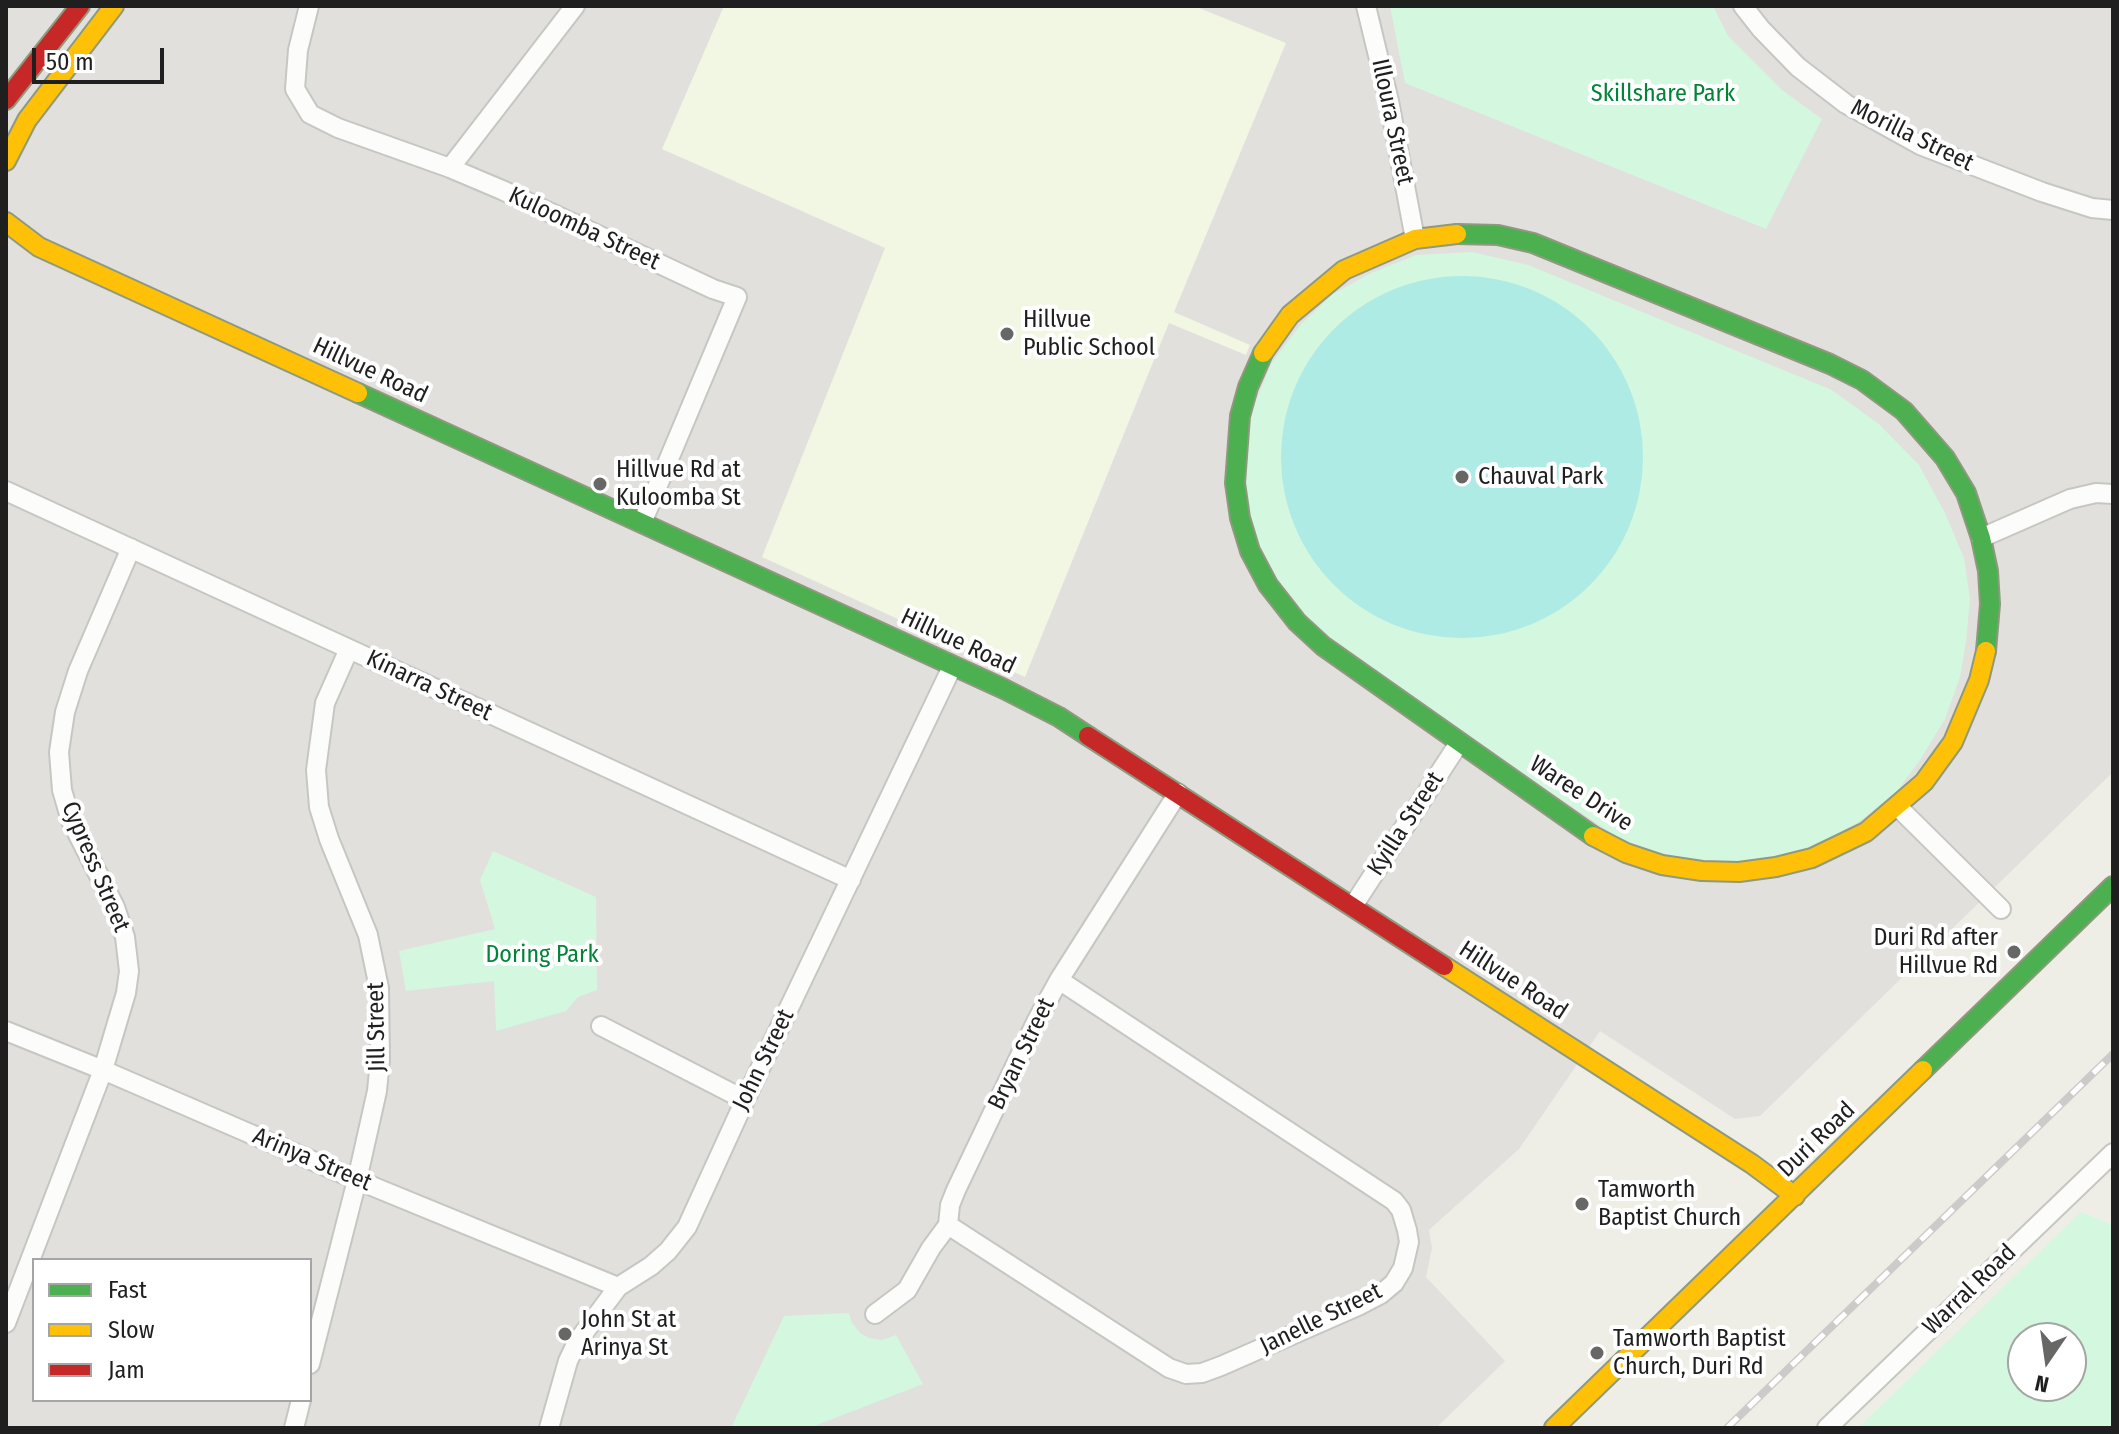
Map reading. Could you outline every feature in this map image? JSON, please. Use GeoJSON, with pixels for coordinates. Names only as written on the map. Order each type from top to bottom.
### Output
{"type":"FeatureCollection","features":[{"type":"Feature","properties":{"kind":"street"},"geometry":{"type":"LineString","coordinates":[[6,100],[80,6]]}},
{"type":"Feature","properties":{"kind":"street"},"geometry":{"type":"LineString","coordinates":[[6,161],[27,120],[114,6]]}},
{"type":"Feature","properties":{"kind":"street","name":"Kuloomba Street"},"geometry":{"type":"LineString","coordinates":[[309,6],[298,50],[295,89],[310,114],[338,128],[450,168],[713,289],[737,297],[642,523]]}},
{"type":"Feature","properties":{"kind":"street"},"geometry":{"type":"LineString","coordinates":[[450,168],[575,6]]}},
{"type":"Feature","properties":{"kind":"street","name":"Illoura Street"},"geometry":{"type":"LineString","coordinates":[[1366,6],[1389,101],[1415,239]]}},
{"type":"Feature","properties":{"kind":"street","name":"Morilla Street"},"geometry":{"type":"LineString","coordinates":[[1743,6],[1798,67],[1846,104],[1920,145],[2042,192],[2092,208],[2113,210]]}},
{"type":"Feature","properties":{"kind":"street","name":"Hillvue Road"},"geometry":{"type":"LineString","coordinates":[[6,222],[39,247],[1059,717],[1752,1164],[1795,1196]]}},
{"type":"Feature","properties":{"kind":"street","name":"Waree Drive"},"geometry":{"type":"LineString","coordinates":[[1457,234],[1498,235],[1533,243],[1862,380],[1904,411],[1945,458],[1966,493],[1981,538],[1988,571],[1990,604],[1987,645],[1979,680],[1953,742],[1924,782],[1898,807],[1866,832],[1812,858],[1776,867],[1739,872],[1662,865],[1626,853],[1601,840],[1323,646],[1297,622],[1268,585],[1250,551],[1240,518],[1235,483],[1236,446],[1248,387],[1266,347],[1290,315],[1344,270],[1415,239],[1457,234]]}},
{"type":"Feature","properties":{"kind":"street","name":"Hillvue Road"},"geometry":{"type":"LineString","coordinates":[[6,240],[39,247]]}},
{"type":"Feature","properties":{"kind":"street","name":"Kinarra Street"},"geometry":{"type":"LineString","coordinates":[[6,491],[851,880]]}},
{"type":"Feature","properties":{"kind":"street"},"geometry":{"type":"LineString","coordinates":[[1981,538],[2070,499],[2096,493],[2113,494]]}},
{"type":"Feature","properties":{"kind":"street","name":"Cypress Street"},"geometry":{"type":"LineString","coordinates":[[6,1323],[103,1070],[126,993],[129,971],[125,937],[115,907],[71,821],[62,790],[59,752],[65,712],[78,671],[131,548]]}},
{"type":"Feature","properties":{"kind":"street","name":"Jill Street"},"geometry":{"type":"LineString","coordinates":[[312,1356],[357,1180],[380,1068],[379,988],[368,935],[329,839],[319,807],[316,770],[325,703],[349,649]]}},
{"type":"Feature","properties":{"kind":"street","name":"John Street"},"geometry":{"type":"LineString","coordinates":[[549,1428],[568,1361],[577,1342],[618,1287],[651,1266],[687,1227],[952,667]]}},
{"type":"Feature","properties":{"kind":"street","name":"Kyilla Street"},"geometry":{"type":"LineString","coordinates":[[1353,906],[1459,743]]}},
{"type":"Feature","properties":{"kind":"street","name":"Bryan Street"},"geometry":{"type":"LineString","coordinates":[[875,1314],[907,1290],[948,1225],[950,1205],[956,1190],[1059,980],[1178,793]]}},
{"type":"Feature","properties":{"kind":"street"},"geometry":{"type":"LineString","coordinates":[[1898,807],[2001,909]]}},
{"type":"Feature","properties":{"kind":"street","name":"Duri Road"},"geometry":{"type":"LineString","coordinates":[[1554,1428],[2113,886]]}},
{"type":"Feature","properties":{"kind":"street","name":"Janelle Street"},"geometry":{"type":"LineString","coordinates":[[948,1225],[1169,1368],[1186,1374],[1212,1370],[1358,1306],[1388,1289],[1403,1268],[1409,1242],[1401,1210],[1394,1201],[1059,980]]}},
{"type":"Feature","properties":{"kind":"street"},"geometry":{"type":"LineString","coordinates":[[601,1026],[745,1100]]}},
{"type":"Feature","properties":{"kind":"street","name":"Arinya Street"},"geometry":{"type":"LineString","coordinates":[[6,1031],[618,1287]]}},
{"type":"Feature","properties":{"kind":"street","name":"Warral Road"},"geometry":{"type":"LineString","coordinates":[[1827,1428],[2113,1153]]}},
{"type":"Feature","properties":{"kind":"street"},"geometry":{"type":"LineString","coordinates":[[294,1428],[300,1402]]}},
{"type":"Feature","properties":{"kind":"shaded area"},"geometry":{"type":"Polygon","coordinates":[[[6,6],[2113,6],[2113,772],[1760,1116],[1735,1119],[1600,1031],[1519,1149],[1429,1230],[1432,1248],[1426,1277],[1505,1361],[1436,1428],[6,1428],[6,6]]]}},
{"type":"Feature","properties":{"kind":"shaded area","name":"Hillvue Public School"},"geometry":{"type":"Polygon","coordinates":[[[724,6],[1194,6],[1286,43],[1174,312],[1250,345],[1246,355],[1169,323],[1025,677],[762,557],[885,248],[662,149],[724,6]]]}},
{"type":"Feature","properties":{"kind":"shaded area","name":"Chauval Park"},"geometry":{"type":"Polygon","coordinates":[[[1462,276],[1497,279],[1531,290],[1563,306],[1590,329],[1613,356],[1629,388],[1640,422],[1643,457],[1640,492],[1629,526],[1613,558],[1590,585],[1563,608],[1531,624],[1497,635],[1462,638],[1427,635],[1393,624],[1361,608],[1334,585],[1311,558],[1295,526],[1284,492],[1281,457],[1284,422],[1295,388],[1311,356],[1334,329],[1361,306],[1393,290],[1427,279],[1462,276]]]}},
{"type":"Feature","properties":{"kind":"green space","name":"Skillshare Park"},"geometry":{"type":"Polygon","coordinates":[[[1390,6],[1713,6],[1728,36],[1782,90],[1822,119],[1766,229],[1405,83],[1390,6]]]}},
{"type":"Feature","properties":{"kind":"green space","name":"Chauval Park"},"geometry":{"type":"Polygon","coordinates":[[[1472,252],[1528,265],[1832,390],[1880,425],[1919,465],[1945,513],[1964,558],[1970,599],[1966,642],[1960,677],[1945,719],[1897,791],[1860,821],[1819,844],[1764,865],[1644,855],[1311,632],[1259,557],[1243,484],[1252,410],[1272,362],[1302,323],[1333,294],[1371,273],[1416,255],[1472,252]]]}},
{"type":"Feature","properties":{"kind":"green space","name":"Doring Park"},"geometry":{"type":"Polygon","coordinates":[[[493,851],[596,897],[597,990],[578,997],[566,1011],[496,1031],[494,981],[406,991],[399,951],[495,929],[480,880],[493,851]]]}},
{"type":"Feature","properties":{"kind":"green space"},"geometry":{"type":"Polygon","coordinates":[[[2081,1212],[2113,1225],[2113,1428],[1858,1428],[2081,1212]]]}},
{"type":"Feature","properties":{"kind":"green space"},"geometry":{"type":"Polygon","coordinates":[[[849,1313],[860,1333],[869,1338],[882,1340],[896,1335],[923,1384],[809,1428],[731,1428],[784,1316],[849,1313]]]}},
{"type":"Feature","properties":{"kind":"railway"},"geometry":{"type":"LineString","coordinates":[[1727,1428],[2113,1054]]}},
{"type":"Feature","properties":{"kind":"traffic: fast"},"geometry":{"type":"LineString","coordinates":[[1457,234],[1498,235],[1533,243],[1830,364],[1862,380],[1904,411],[1945,458],[1966,493],[1988,571],[1990,604],[1986,651]]}},
{"type":"Feature","properties":{"kind":"traffic: fast"},"geometry":{"type":"LineString","coordinates":[[1263,353],[1248,387],[1240,416],[1235,483],[1240,518],[1250,551],[1268,585],[1297,622],[1323,646],[1593,836]]}},
{"type":"Feature","properties":{"kind":"traffic: fast"},"geometry":{"type":"LineString","coordinates":[[358,393],[1004,689],[1059,717],[1088,736]]}},
{"type":"Feature","properties":{"kind":"traffic: fast"},"geometry":{"type":"LineString","coordinates":[[1923,1070],[2113,886]]}},
{"type":"Feature","properties":{"kind":"traffic: slow"},"geometry":{"type":"LineString","coordinates":[[6,161],[27,120],[114,6]]}},
{"type":"Feature","properties":{"kind":"traffic: slow"},"geometry":{"type":"LineString","coordinates":[[6,222],[39,247],[358,393]]}},
{"type":"Feature","properties":{"kind":"traffic: slow"},"geometry":{"type":"LineString","coordinates":[[1263,353],[1290,315],[1344,270],[1415,239],[1457,234]]}},
{"type":"Feature","properties":{"kind":"traffic: slow"},"geometry":{"type":"LineString","coordinates":[[1593,836],[1626,853],[1662,865],[1702,871],[1739,872],[1812,858],[1866,832],[1924,782],[1953,742],[1979,680],[1986,651]]}},
{"type":"Feature","properties":{"kind":"traffic: slow"},"geometry":{"type":"LineString","coordinates":[[1444,966],[1752,1164],[1795,1196]]}},
{"type":"Feature","properties":{"kind":"traffic: slow"},"geometry":{"type":"LineString","coordinates":[[1554,1428],[1923,1070]]}},
{"type":"Feature","properties":{"kind":"traffic: jam"},"geometry":{"type":"LineString","coordinates":[[6,100],[80,6]]}},
{"type":"Feature","properties":{"kind":"traffic: jam"},"geometry":{"type":"LineString","coordinates":[[1088,736],[1444,966]]}},
{"type":"Feature","properties":{"kind":"place","name":"Hillvue Public School"},"geometry":{"type":"Point","coordinates":[1007,334]}},
{"type":"Feature","properties":{"kind":"place","name":"Chauval Park"},"geometry":{"type":"Point","coordinates":[1462,477]}},
{"type":"Feature","properties":{"kind":"place","name":"Hillvue Rd at Kuloomba St"},"geometry":{"type":"Point","coordinates":[600,484]}},
{"type":"Feature","properties":{"kind":"place","name":"Duri Rd after Hillvue Rd"},"geometry":{"type":"Point","coordinates":[2014,952]}},
{"type":"Feature","properties":{"kind":"place","name":"Tamworth Baptist Church"},"geometry":{"type":"Point","coordinates":[1582,1204]}},
{"type":"Feature","properties":{"kind":"place","name":"John St at Arinya St"},"geometry":{"type":"Point","coordinates":[565,1334]}},
{"type":"Feature","properties":{"kind":"place","name":"Tamworth Baptist Church, Duri Rd"},"geometry":{"type":"Point","coordinates":[1597,1353]}}]}
